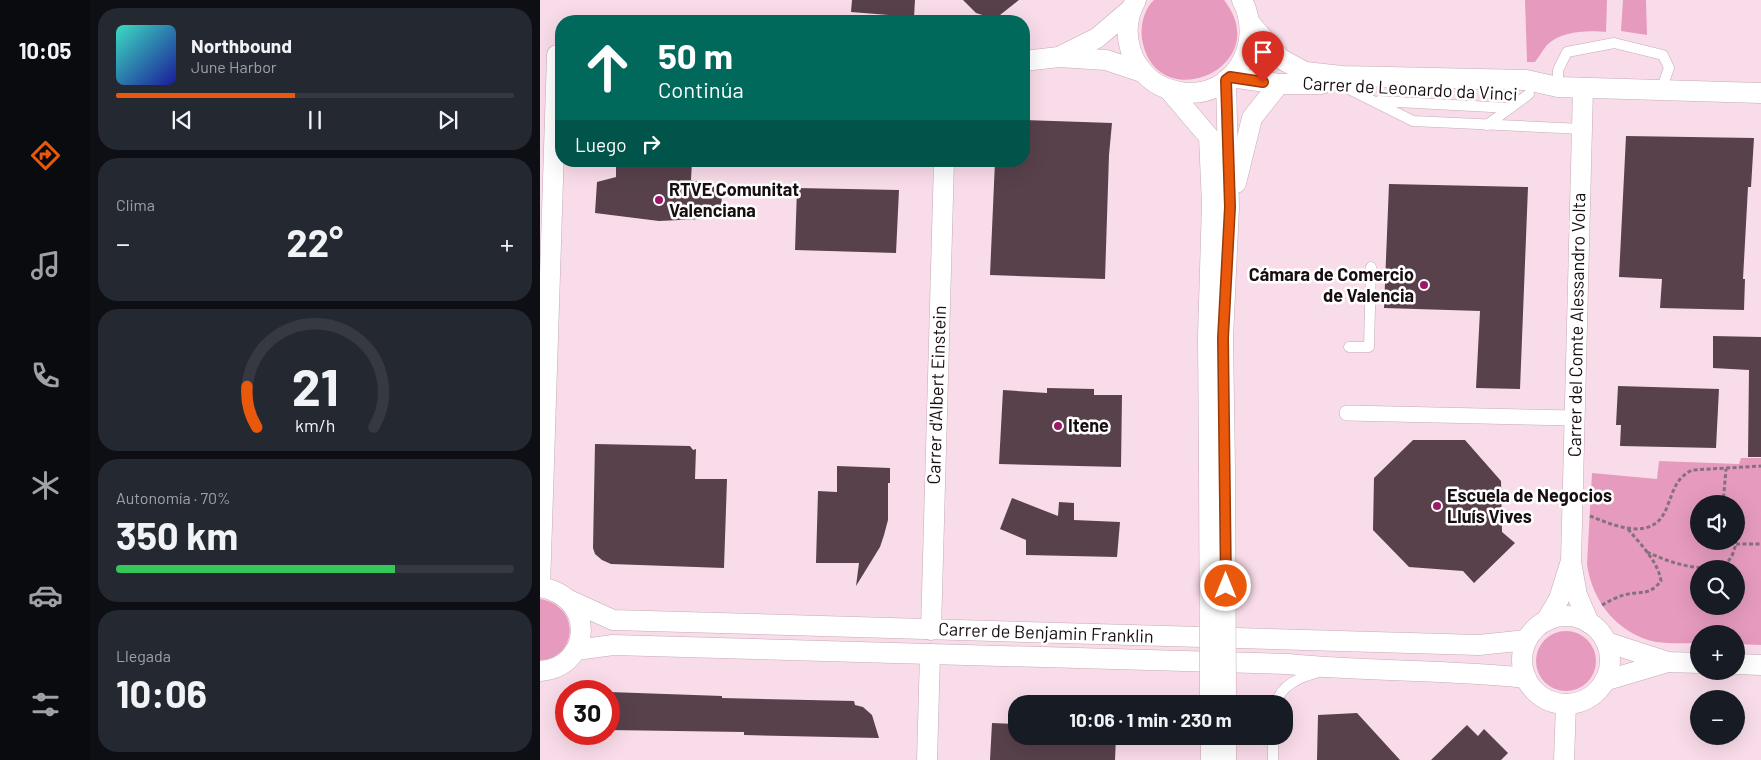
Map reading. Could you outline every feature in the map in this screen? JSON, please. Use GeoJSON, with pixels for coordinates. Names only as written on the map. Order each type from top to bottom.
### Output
{"type":"FeatureCollection","features":[{"type":"Feature","properties":{"kind":"street"},"geometry":{"type":"LineString","coordinates":[[1059,56],[1097,38],[1134,4]]}},
{"type":"Feature","properties":{"kind":"street"},"geometry":{"type":"LineString","coordinates":[[1134,4],[1127,25],[1128,42],[1133,58],[1142,72],[1154,83],[1170,90],[1189,93],[1209,90],[1228,78],[1243,61],[1250,43],[1247,8]]}},
{"type":"Feature","properties":{"kind":"street","name":"Carrer de Leonardo da Vinci"},"geometry":{"type":"LineString","coordinates":[[1247,8],[1281,59],[1305,72],[1342,76],[1526,80],[1558,87],[1761,93]]}},
{"type":"Feature","properties":{"kind":"street"},"geometry":{"type":"LineString","coordinates":[[540,587],[546,234],[553,55]]}},
{"type":"Feature","properties":{"kind":"street"},"geometry":{"type":"LineString","coordinates":[[1030,60],[1059,56],[1106,60],[1142,72]]}},
{"type":"Feature","properties":{"kind":"street"},"geometry":{"type":"LineString","coordinates":[[1210,695],[1217,467],[1230,207],[1228,78]]}},
{"type":"Feature","properties":{"kind":"street","name":"Carrer de Leonardo da Vinci"},"geometry":{"type":"LineString","coordinates":[[1228,78],[1279,84],[1311,83],[1529,94],[1558,87]]}},
{"type":"Feature","properties":{"kind":"street"},"geometry":{"type":"LineString","coordinates":[[1230,207],[1252,118],[1279,84]]}},
{"type":"Feature","properties":{"kind":"street","name":"Carrer del Comte Alessandro Volta"},"geometry":{"type":"LineString","coordinates":[[1583,88],[1571,562],[1577,595],[1589,623]]}},
{"type":"Feature","properties":{"kind":"street"},"geometry":{"type":"LineString","coordinates":[[1170,90],[1209,136],[1212,204],[1208,336],[1217,467],[1226,695]]}},
{"type":"Feature","properties":{"kind":"street","name":"Carrer d'Albert Einstein"},"geometry":{"type":"LineString","coordinates":[[931,630],[944,167]]}},
{"type":"Feature","properties":{"kind":"street"},"geometry":{"type":"LineString","coordinates":[[1347,413],[1575,418]]}},
{"type":"Feature","properties":{"kind":"street","name":"Carrer del Comte Alessandro Volta"},"geometry":{"type":"LineString","coordinates":[[1546,621],[1559,599],[1571,562]]}},
{"type":"Feature","properties":{"kind":"street","name":"Carrer de Benjamin Franklin"},"geometry":{"type":"LineString","coordinates":[[540,587],[561,593],[569,600],[613,620],[1479,645],[1527,640]]}},
{"type":"Feature","properties":{"kind":"street"},"geometry":{"type":"LineString","coordinates":[[540,671],[559,666],[568,660],[576,650],[580,638],[581,624],[577,611],[569,600]]}},
{"type":"Feature","properties":{"kind":"street"},"geometry":{"type":"LineString","coordinates":[[1560,617],[1575,617],[1589,623],[1599,631],[1606,642],[1609,655],[1609,669],[1598,691],[1588,698],[1566,704],[1542,697],[1532,689],[1522,665],[1523,652],[1527,640],[1535,629],[1546,621],[1560,617]]}},
{"type":"Feature","properties":{"kind":"street"},"geometry":{"type":"LineString","coordinates":[[1606,642],[1668,662],[1690,663]]}},
{"type":"Feature","properties":{"kind":"street","name":"Carrer de Benjamin Franklin"},"geometry":{"type":"LineString","coordinates":[[576,650],[613,644],[1288,664],[1329,668],[1479,672],[1526,678]]}},
{"type":"Feature","properties":{"kind":"street"},"geometry":{"type":"LineString","coordinates":[[927,760],[930,654]]}},
{"type":"Feature","properties":{"kind":"street"},"geometry":{"type":"LineString","coordinates":[[1604,681],[1668,662]]}},
{"type":"Feature","properties":{"kind":"street"},"geometry":{"type":"LineString","coordinates":[[1745,664],[1761,665]]}},
{"type":"Feature","properties":{"kind":"street"},"geometry":{"type":"LineString","coordinates":[[1564,760],[1566,704]]}},
{"type":"Feature","properties":{"kind":"street"},"geometry":{"type":"LineString","coordinates":[[1210,745],[1211,760]]}},
{"type":"Feature","properties":{"kind":"street"},"geometry":{"type":"LineString","coordinates":[[1226,745],[1226,760]]}},
{"type":"Feature","properties":{"kind":"lane"},"geometry":{"type":"LineString","coordinates":[[1558,87],[1558,70],[1567,52],[1614,43],[1664,54],[1669,68],[1661,90]]}},
{"type":"Feature","properties":{"kind":"lane"},"geometry":{"type":"LineString","coordinates":[[1343,86],[1413,121],[1582,129]]}},
{"type":"Feature","properties":{"kind":"lane"},"geometry":{"type":"LineString","coordinates":[[1488,124],[1529,94]]}},
{"type":"Feature","properties":{"kind":"lane"},"geometry":{"type":"LineString","coordinates":[[1373,101],[1510,108]]}},
{"type":"Feature","properties":{"kind":"lane"},"geometry":{"type":"LineString","coordinates":[[1349,346],[1369,347],[1371,267]]}},
{"type":"Feature","properties":{"kind":"lane"},"geometry":{"type":"LineString","coordinates":[[1280,695],[1294,680],[1329,668]]}},
{"type":"Feature","properties":{"kind":"lane"},"geometry":{"type":"LineString","coordinates":[[1273,745],[1273,760]]}},
{"type":"Feature","properties":{"kind":"path"},"geometry":{"type":"LineString","coordinates":[[1590,516],[1604,522],[1628,528],[1642,529],[1655,524],[1662,518],[1676,484],[1683,475],[1692,470],[1761,466]]}},
{"type":"Feature","properties":{"kind":"path"},"geometry":{"type":"LineString","coordinates":[[1724,495],[1726,469]]}},
{"type":"Feature","properties":{"kind":"path"},"geometry":{"type":"LineString","coordinates":[[1602,605],[1622,595],[1647,593],[1654,590],[1661,581],[1655,563],[1628,528]]}},
{"type":"Feature","properties":{"kind":"path"},"geometry":{"type":"LineString","coordinates":[[1745,543],[1761,544]]}},
{"type":"Feature","properties":{"kind":"path"},"geometry":{"type":"LineString","coordinates":[[1645,551],[1679,565],[1695,567],[1715,565],[1728,561],[1734,550]]}},
{"type":"Feature","properties":{"kind":"shaded area"},"geometry":{"type":"Polygon","coordinates":[[[1154,0],[1224,0],[1236,24],[1235,46],[1225,63],[1208,75],[1188,80],[1168,76],[1151,63],[1142,39],[1142,29],[1145,13],[1154,0]]]}},
{"type":"Feature","properties":{"kind":"shaded area"},"geometry":{"type":"Polygon","coordinates":[[[1525,0],[1607,0],[1606,32],[1575,32],[1559,37],[1547,45],[1535,62],[1527,62],[1525,0]]]}},
{"type":"Feature","properties":{"kind":"shaded area"},"geometry":{"type":"Polygon","coordinates":[[[1623,0],[1646,0],[1647,35],[1621,31],[1623,0]]]}},
{"type":"Feature","properties":{"kind":"shaded area"},"geometry":{"type":"Polygon","coordinates":[[[1741,458],[1761,458],[1761,645],[1745,644],[1745,625],[1690,625],[1690,643],[1656,642],[1630,632],[1609,614],[1601,603],[1590,578],[1587,564],[1592,473],[1657,479],[1659,461],[1739,464],[1741,458]]]}},
{"type":"Feature","properties":{"kind":"shaded area"},"geometry":{"type":"Polygon","coordinates":[[[540,599],[554,604],[563,611],[568,621],[570,632],[562,651],[552,657],[540,660],[540,599]]]}},
{"type":"Feature","properties":{"kind":"shaded area"},"geometry":{"type":"Polygon","coordinates":[[[1566,631],[1582,636],[1587,640],[1591,645],[1596,661],[1591,677],[1587,682],[1582,686],[1566,691],[1550,686],[1545,682],[1541,677],[1536,661],[1541,645],[1545,640],[1550,636],[1566,631]]]}},
{"type":"Feature","properties":{"kind":"building"},"geometry":{"type":"Polygon","coordinates":[[[852,0],[915,0],[914,15],[851,12],[852,0]]]}},
{"type":"Feature","properties":{"kind":"building"},"geometry":{"type":"Polygon","coordinates":[[[963,0],[1019,0],[1000,15],[976,13],[963,0]]]}},
{"type":"Feature","properties":{"kind":"building"},"geometry":{"type":"Polygon","coordinates":[[[1030,120],[1112,123],[1109,155],[1105,279],[990,275],[995,167],[1030,167],[1030,120]]]}},
{"type":"Feature","properties":{"kind":"building"},"geometry":{"type":"Polygon","coordinates":[[[1626,136],[1754,138],[1751,187],[1748,187],[1743,279],[1745,279],[1744,310],[1660,308],[1662,279],[1619,277],[1626,136]]]}},
{"type":"Feature","properties":{"kind":"building","name":"RTVE Comunitat Valenciana"},"geometry":{"type":"Polygon","coordinates":[[[616,167],[692,167],[691,180],[722,188],[721,218],[659,221],[595,213],[597,182],[616,177],[616,167]]]}},
{"type":"Feature","properties":{"kind":"building"},"geometry":{"type":"Polygon","coordinates":[[[1389,184],[1528,187],[1520,389],[1476,388],[1480,311],[1384,308],[1389,184]]]}},
{"type":"Feature","properties":{"kind":"building"},"geometry":{"type":"Polygon","coordinates":[[[797,188],[899,190],[896,253],[795,250],[797,188]]]}},
{"type":"Feature","properties":{"kind":"building"},"geometry":{"type":"Polygon","coordinates":[[[1713,336],[1761,337],[1761,457],[1748,457],[1749,370],[1713,368],[1713,336]]]}},
{"type":"Feature","properties":{"kind":"building"},"geometry":{"type":"Polygon","coordinates":[[[1618,386],[1719,389],[1716,448],[1620,446],[1621,425],[1616,425],[1618,386]]]}},
{"type":"Feature","properties":{"kind":"building"},"geometry":{"type":"Polygon","coordinates":[[[1047,388],[1094,389],[1094,395],[1122,395],[1121,467],[999,464],[1003,390],[1047,393],[1047,388]]]}},
{"type":"Feature","properties":{"kind":"building","name":"Escuela de Negocios Lluís Vives"},"geometry":{"type":"Polygon","coordinates":[[[1413,440],[1465,440],[1501,481],[1502,532],[1515,543],[1474,583],[1463,571],[1409,567],[1373,530],[1374,478],[1413,440]]]}},
{"type":"Feature","properties":{"kind":"building"},"geometry":{"type":"Polygon","coordinates":[[[595,444],[690,446],[693,450],[696,449],[695,479],[727,479],[724,568],[611,564],[595,554],[593,548],[595,444]]]}},
{"type":"Feature","properties":{"kind":"building"},"geometry":{"type":"Polygon","coordinates":[[[837,466],[890,468],[888,520],[884,535],[880,547],[856,586],[859,563],[816,563],[818,491],[837,492],[837,466]]]}},
{"type":"Feature","properties":{"kind":"building"},"geometry":{"type":"Polygon","coordinates":[[[1012,498],[1058,516],[1059,502],[1074,503],[1074,520],[1120,522],[1117,557],[1026,555],[1026,540],[1000,529],[1012,498]]]}},
{"type":"Feature","properties":{"kind":"building"},"geometry":{"type":"Polygon","coordinates":[[[620,692],[722,696],[722,698],[854,701],[855,705],[863,707],[872,715],[879,738],[744,735],[744,732],[620,730],[620,692]]]}},
{"type":"Feature","properties":{"kind":"building"},"geometry":{"type":"Polygon","coordinates":[[[1357,713],[1400,760],[1317,760],[1318,715],[1357,713]]]}},
{"type":"Feature","properties":{"kind":"building"},"geometry":{"type":"Polygon","coordinates":[[[992,723],[1008,724],[1008,745],[1116,745],[1115,760],[990,760],[992,723]]]}},
{"type":"Feature","properties":{"kind":"building"},"geometry":{"type":"Polygon","coordinates":[[[1467,725],[1478,736],[1484,729],[1508,753],[1501,760],[1431,760],[1467,725]]]}},
{"type":"Feature","properties":{"kind":"place","name":"RTVE Comunitat Valenciana"},"geometry":{"type":"Point","coordinates":[659,200]}},
{"type":"Feature","properties":{"kind":"place","name":"Cámara de Comercio de Valencia"},"geometry":{"type":"Point","coordinates":[1424,285]}},
{"type":"Feature","properties":{"kind":"place","name":"Itene"},"geometry":{"type":"Point","coordinates":[1058,426]}},
{"type":"Feature","properties":{"kind":"place","name":"Escuela de Negocios Lluís Vives"},"geometry":{"type":"Point","coordinates":[1437,506]}},
{"type":"Feature","properties":{"kind":"route"},"geometry":{"type":"LineString","coordinates":[[1226,586],[1223,338],[1230,207],[1226,80],[1230,77],[1263,82]]}}]}
